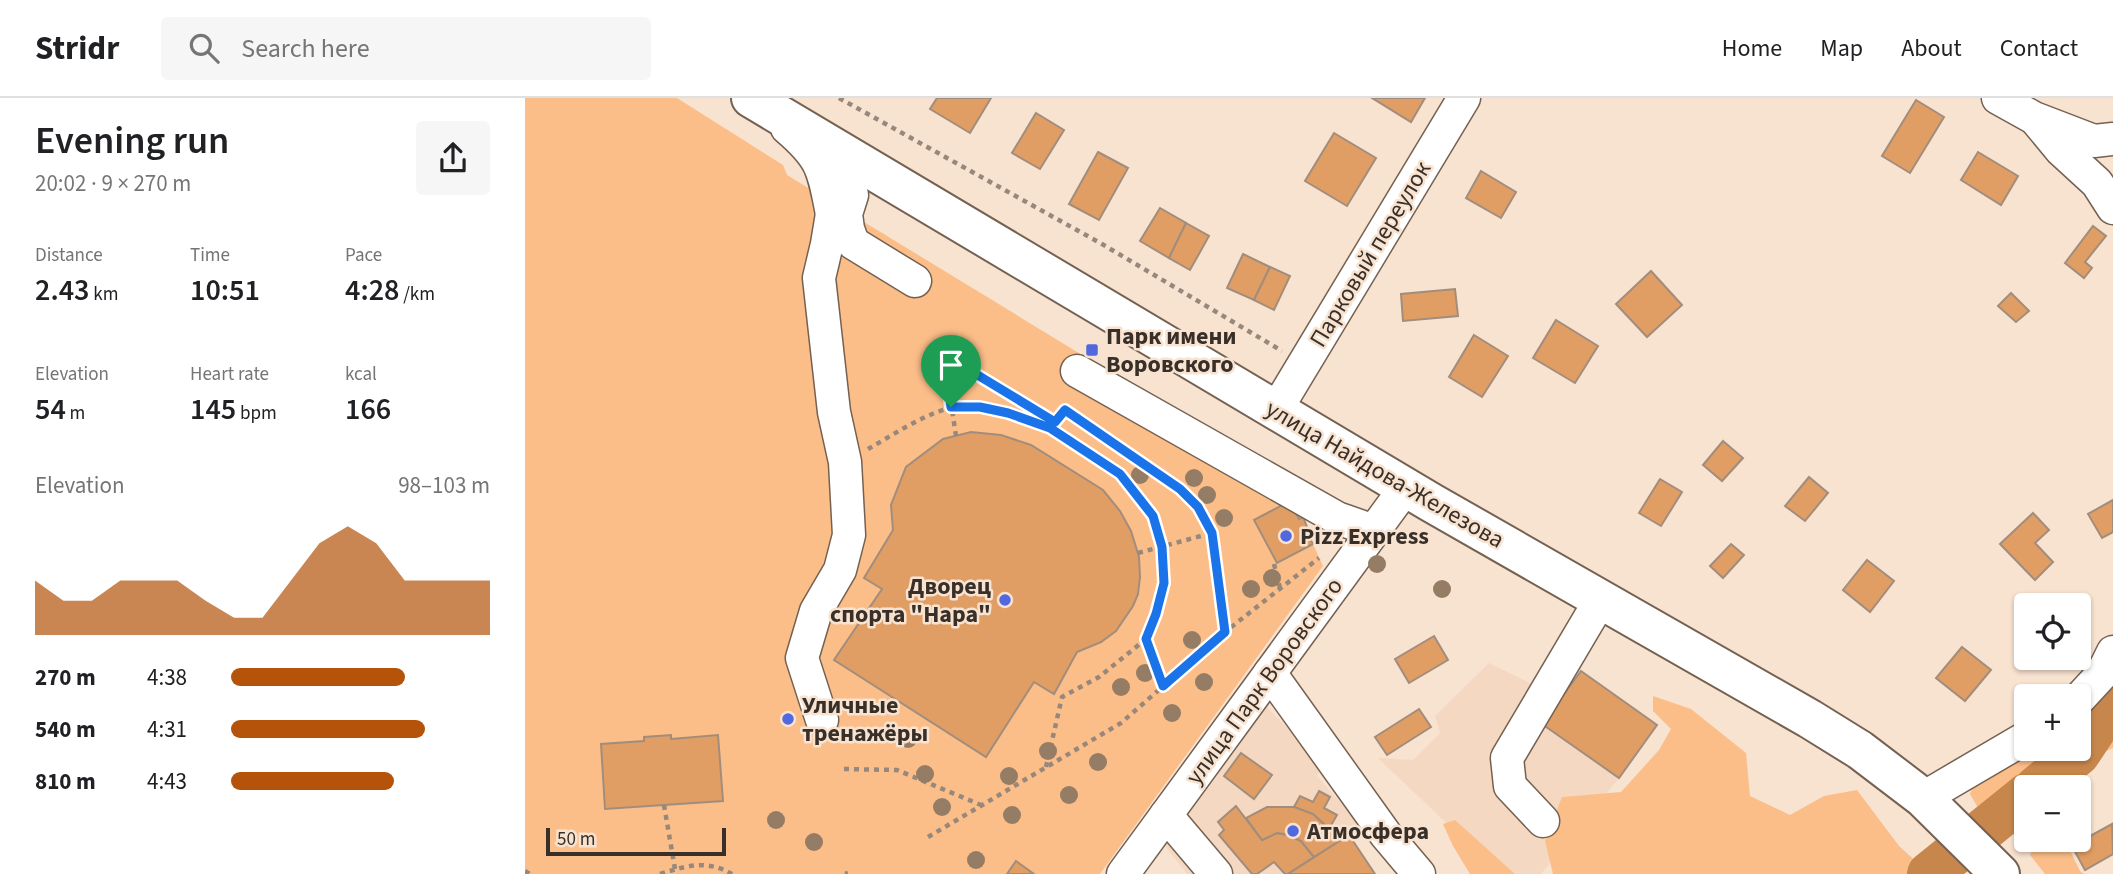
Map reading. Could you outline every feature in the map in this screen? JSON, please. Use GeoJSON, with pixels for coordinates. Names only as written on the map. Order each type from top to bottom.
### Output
{"type":"FeatureCollection","features":[{"type":"Feature","properties":{"kind":"main road","name":"улица Найдова-Железова"},"geometry":{"type":"LineString","coordinates":[[750,98],[1406,487],[1860,750],[1930,805],[1998,872]]}},
{"type":"Feature","properties":{"kind":"street"},"geometry":{"type":"LineString","coordinates":[[750,98],[810,148],[819,162],[824,175],[829,229]]}},
{"type":"Feature","properties":{"kind":"street","name":"Парковый переулок"},"geometry":{"type":"LineString","coordinates":[[1276,410],[1464,98]]}},
{"type":"Feature","properties":{"kind":"street"},"geometry":{"type":"LineString","coordinates":[[2000,99],[2034,118],[2094,141],[2113,139]]}},
{"type":"Feature","properties":{"kind":"street"},"geometry":{"type":"LineString","coordinates":[[2034,118],[2061,150],[2097,183],[2113,208]]}},
{"type":"Feature","properties":{"kind":"street"},"geometry":{"type":"LineString","coordinates":[[822,720],[803,658],[816,611],[840,570],[849,534],[845,462],[834,412],[819,278],[839,191],[850,177],[872,172],[886,177]]}},
{"type":"Feature","properties":{"kind":"street"},"geometry":{"type":"LineString","coordinates":[[829,229],[915,281],[853,243],[848,229],[846,214],[849,199],[856,189],[886,177]]}},
{"type":"Feature","properties":{"kind":"street"},"geometry":{"type":"LineString","coordinates":[[1077,371],[1337,519],[1374,531]]}},
{"type":"Feature","properties":{"kind":"street","name":"улица Парк Воровского"},"geometry":{"type":"LineString","coordinates":[[1123,874],[1406,487]]}},
{"type":"Feature","properties":{"kind":"street"},"geometry":{"type":"LineString","coordinates":[[1543,821],[1510,786],[1507,758],[1601,599]]}},
{"type":"Feature","properties":{"kind":"street"},"geometry":{"type":"LineString","coordinates":[[2091,686],[2102,674],[2113,652]]}},
{"type":"Feature","properties":{"kind":"street"},"geometry":{"type":"LineString","coordinates":[[1270,673],[1386,835],[1419,874]]}},
{"type":"Feature","properties":{"kind":"street"},"geometry":{"type":"LineString","coordinates":[[1930,805],[2014,746]]}},
{"type":"Feature","properties":{"kind":"street"},"geometry":{"type":"LineString","coordinates":[[1166,815],[1216,874]]}},
{"type":"Feature","properties":{"kind":"path"},"geometry":{"type":"LineString","coordinates":[[839,98],[1102,244],[1303,364]]}},
{"type":"Feature","properties":{"kind":"path"},"geometry":{"type":"LineString","coordinates":[[956,436],[947,376],[956,362],[1055,422]]}},
{"type":"Feature","properties":{"kind":"path"},"geometry":{"type":"LineString","coordinates":[[845,462],[913,424],[951,407],[980,407],[1008,413],[1050,428],[1120,474],[1153,516],[1162,547],[1164,583],[1146,639],[1099,677],[1062,697],[1046,767]]}},
{"type":"Feature","properties":{"kind":"path"},"geometry":{"type":"LineString","coordinates":[[1050,428],[1065,410],[1180,489],[1198,507],[1212,533],[1225,632]]}},
{"type":"Feature","properties":{"kind":"path"},"geometry":{"type":"LineString","coordinates":[[1138,553],[1212,533]]}},
{"type":"Feature","properties":{"kind":"path"},"geometry":{"type":"LineString","coordinates":[[928,837],[1122,723],[1225,632],[1319,557]]}},
{"type":"Feature","properties":{"kind":"path"},"geometry":{"type":"LineString","coordinates":[[1274,564],[1280,588]]}},
{"type":"Feature","properties":{"kind":"path"},"geometry":{"type":"LineString","coordinates":[[1146,639],[1163,686]]}},
{"type":"Feature","properties":{"kind":"path"},"geometry":{"type":"LineString","coordinates":[[844,769],[897,770],[981,806]]}},
{"type":"Feature","properties":{"kind":"path"},"geometry":{"type":"LineString","coordinates":[[664,805],[675,869]]}},
{"type":"Feature","properties":{"kind":"path"},"geometry":{"type":"LineString","coordinates":[[660,874],[691,864],[708,865],[732,874]]}},
{"type":"Feature","properties":{"kind":"path"},"geometry":{"type":"LineString","coordinates":[[525,872],[530,874]]}},
{"type":"Feature","properties":{"kind":"shaded area"},"geometry":{"type":"Polygon","coordinates":[[[525,98],[677,98],[783,165],[787,175],[1297,486],[1290,501],[1254,520],[1313,544],[1323,566],[1100,874],[525,874],[525,98]]]}},
{"type":"Feature","properties":{"kind":"shaded area"},"geometry":{"type":"Polygon","coordinates":[[[1489,663],[1560,698],[1581,671],[1657,725],[1619,778],[1541,874],[1500,874],[1378,758],[1413,760],[1440,733],[1435,716],[1489,663]]]}},
{"type":"Feature","properties":{"kind":"shaded area"},"geometry":{"type":"Polygon","coordinates":[[[2113,668],[2113,748],[2097,755],[2083,775],[2014,775],[2014,828],[2009,829],[1982,815],[1970,794],[1972,789],[2005,769],[2014,760],[2091,761],[2091,690],[2113,668]]]}},
{"type":"Feature","properties":{"kind":"shaded area"},"geometry":{"type":"Polygon","coordinates":[[[1653,696],[1691,709],[1746,753],[1750,796],[1790,815],[1824,796],[1857,790],[1899,846],[1930,874],[1553,874],[1545,841],[1562,797],[1621,792],[1659,750],[1671,729],[1653,711],[1653,696]]]}},
{"type":"Feature","properties":{"kind":"shaded area"},"geometry":{"type":"Polygon","coordinates":[[[1263,703],[1323,765],[1317,776],[1360,825],[1349,835],[1375,874],[1187,874],[1165,846],[1189,813],[1183,805],[1263,703]]]}},
{"type":"Feature","properties":{"kind":"shaded area"},"geometry":{"type":"Polygon","coordinates":[[[1455,820],[1515,874],[1470,874],[1443,824],[1455,820]]]}},
{"type":"Feature","properties":{"kind":"shaded area"},"geometry":{"type":"Polygon","coordinates":[[[2031,852],[2071,852],[2084,874],[2045,874],[2030,855],[2031,852]]]}},
{"type":"Feature","properties":{"kind":"building"},"geometry":{"type":"Polygon","coordinates":[[[937,98],[991,98],[970,133],[930,109],[937,98]]]}},
{"type":"Feature","properties":{"kind":"building"},"geometry":{"type":"Polygon","coordinates":[[[1372,98],[1425,98],[1411,122],[1372,98]]]}},
{"type":"Feature","properties":{"kind":"building"},"geometry":{"type":"Polygon","coordinates":[[[1916,100],[1944,117],[1910,173],[1882,156],[1916,100]]]}},
{"type":"Feature","properties":{"kind":"building"},"geometry":{"type":"Polygon","coordinates":[[[1036,113],[1064,130],[1040,169],[1012,153],[1036,113]]]}},
{"type":"Feature","properties":{"kind":"building"},"geometry":{"type":"Polygon","coordinates":[[[1334,133],[1376,158],[1347,206],[1305,181],[1334,133]]]}},
{"type":"Feature","properties":{"kind":"building"},"geometry":{"type":"Polygon","coordinates":[[[1098,152],[1128,168],[1099,220],[1069,204],[1098,152]]]}},
{"type":"Feature","properties":{"kind":"building"},"geometry":{"type":"Polygon","coordinates":[[[1978,152],[2018,176],[2001,205],[1961,180],[1978,152]]]}},
{"type":"Feature","properties":{"kind":"building"},"geometry":{"type":"Polygon","coordinates":[[[1481,171],[1516,192],[1501,218],[1466,198],[1481,171]]]}},
{"type":"Feature","properties":{"kind":"building"},"geometry":{"type":"Polygon","coordinates":[[[1160,208],[1186,223],[1169,258],[1140,241],[1160,208]]]}},
{"type":"Feature","properties":{"kind":"building"},"geometry":{"type":"Polygon","coordinates":[[[1186,223],[1209,236],[1190,270],[1169,258],[1186,223]]]}},
{"type":"Feature","properties":{"kind":"building"},"geometry":{"type":"Polygon","coordinates":[[[2093,226],[2106,236],[2085,262],[2092,268],[2084,278],[2065,263],[2093,226]]]}},
{"type":"Feature","properties":{"kind":"building"},"geometry":{"type":"Polygon","coordinates":[[[1243,254],[1270,267],[1254,300],[1227,288],[1243,254]]]}},
{"type":"Feature","properties":{"kind":"building"},"geometry":{"type":"Polygon","coordinates":[[[1270,267],[1290,276],[1274,310],[1254,300],[1270,267]]]}},
{"type":"Feature","properties":{"kind":"building"},"geometry":{"type":"Polygon","coordinates":[[[1651,271],[1682,305],[1647,337],[1616,304],[1651,271]]]}},
{"type":"Feature","properties":{"kind":"building"},"geometry":{"type":"Polygon","coordinates":[[[1455,289],[1458,316],[1403,321],[1401,294],[1455,289]]]}},
{"type":"Feature","properties":{"kind":"building"},"geometry":{"type":"Polygon","coordinates":[[[2011,293],[2029,311],[2016,322],[1998,306],[2011,293]]]}},
{"type":"Feature","properties":{"kind":"building"},"geometry":{"type":"Polygon","coordinates":[[[1556,320],[1598,346],[1575,383],[1533,358],[1556,320]]]}},
{"type":"Feature","properties":{"kind":"building"},"geometry":{"type":"Polygon","coordinates":[[[1474,335],[1508,356],[1482,397],[1449,377],[1474,335]]]}},
{"type":"Feature","properties":{"kind":"building","name":"Дворец спорта \"Нара\""},"geometry":{"type":"Polygon","coordinates":[[[971,432],[1001,435],[1031,445],[1103,490],[1120,511],[1131,531],[1139,557],[1140,577],[1133,606],[1116,631],[1101,642],[1077,652],[1054,694],[1034,682],[986,757],[834,660],[882,589],[864,578],[893,530],[891,505],[906,467],[943,439],[971,432]]]}},
{"type":"Feature","properties":{"kind":"building"},"geometry":{"type":"Polygon","coordinates":[[[1723,441],[1743,458],[1722,481],[1703,465],[1723,441]]]}},
{"type":"Feature","properties":{"kind":"building"},"geometry":{"type":"Polygon","coordinates":[[[1809,477],[1828,493],[1805,521],[1785,506],[1809,477]]]}},
{"type":"Feature","properties":{"kind":"building"},"geometry":{"type":"Polygon","coordinates":[[[1660,479],[1682,492],[1661,526],[1639,513],[1660,479]]]}},
{"type":"Feature","properties":{"kind":"building"},"geometry":{"type":"Polygon","coordinates":[[[2113,500],[2113,532],[2102,538],[2088,514],[2113,500]]]}},
{"type":"Feature","properties":{"kind":"building","name":"Pizz Express"},"geometry":{"type":"Polygon","coordinates":[[[1290,501],[1299,519],[1303,517],[1307,527],[1304,528],[1313,544],[1277,563],[1254,520],[1290,501]]]}},
{"type":"Feature","properties":{"kind":"building"},"geometry":{"type":"Polygon","coordinates":[[[2033,513],[2049,530],[2035,543],[2053,562],[2035,580],[2000,544],[2033,513]]]}},
{"type":"Feature","properties":{"kind":"building"},"geometry":{"type":"Polygon","coordinates":[[[1731,544],[1744,555],[1723,578],[1710,566],[1731,544]]]}},
{"type":"Feature","properties":{"kind":"building"},"geometry":{"type":"Polygon","coordinates":[[[1867,560],[1894,581],[1870,612],[1843,590],[1867,560]]]}},
{"type":"Feature","properties":{"kind":"building"},"geometry":{"type":"Polygon","coordinates":[[[1434,636],[1448,660],[1409,683],[1395,659],[1434,636]]]}},
{"type":"Feature","properties":{"kind":"building"},"geometry":{"type":"Polygon","coordinates":[[[1962,647],[1991,670],[1965,701],[1936,678],[1962,647]]]}},
{"type":"Feature","properties":{"kind":"building"},"geometry":{"type":"Polygon","coordinates":[[[1581,671],[1657,725],[1619,778],[1542,724],[1581,671]]]}},
{"type":"Feature","properties":{"kind":"building"},"geometry":{"type":"Polygon","coordinates":[[[1419,709],[1431,727],[1387,755],[1375,737],[1419,709]]]}},
{"type":"Feature","properties":{"kind":"building"},"geometry":{"type":"Polygon","coordinates":[[[671,735],[671,739],[718,735],[723,801],[605,809],[601,744],[644,741],[644,737],[671,735]]]}},
{"type":"Feature","properties":{"kind":"building"},"geometry":{"type":"Polygon","coordinates":[[[1241,753],[1272,775],[1254,799],[1224,776],[1241,753]]]}},
{"type":"Feature","properties":{"kind":"building"},"geometry":{"type":"Polygon","coordinates":[[[1319,791],[1330,797],[1324,808],[1337,815],[1329,829],[1313,814],[1294,807],[1300,796],[1313,802],[1319,791]]]}},
{"type":"Feature","properties":{"kind":"building"},"geometry":{"type":"Polygon","coordinates":[[[1236,806],[1262,840],[1277,833],[1289,835],[1301,841],[1314,857],[1288,874],[1274,862],[1257,874],[1252,874],[1219,835],[1224,830],[1218,822],[1236,806]]]}},
{"type":"Feature","properties":{"kind":"building","name":"Атмосфера"},"geometry":{"type":"Polygon","coordinates":[[[1267,807],[1294,807],[1313,814],[1338,842],[1314,857],[1301,841],[1289,835],[1277,833],[1262,840],[1246,818],[1267,807]]]}},
{"type":"Feature","properties":{"kind":"building"},"geometry":{"type":"Polygon","coordinates":[[[2112,824],[2113,854],[2085,870],[2075,852],[2091,852],[2091,836],[2112,824]]]}},
{"type":"Feature","properties":{"kind":"building"},"geometry":{"type":"Polygon","coordinates":[[[1349,835],[1375,874],[1288,874],[1338,842],[1349,835]]]}},
{"type":"Feature","properties":{"kind":"building"},"geometry":{"type":"Polygon","coordinates":[[[1016,861],[1034,874],[1007,874],[1016,861]]]}},
{"type":"Feature","properties":{"kind":"waterway"},"geometry":{"type":"LineString","coordinates":[[2052,775],[2078,754],[2113,701]]}},
{"type":"Feature","properties":{"kind":"waterway"},"geometry":{"type":"LineString","coordinates":[[1929,874],[2014,805]]}},
{"type":"Feature","properties":{"kind":"waterway"},"geometry":{"type":"LineString","coordinates":[[1933,871],[1942,874]]}},
{"type":"Feature","properties":{"kind":"place","name":"Парк имени Воровского"},"geometry":{"type":"Point","coordinates":[1092,350]}},
{"type":"Feature","properties":{"kind":"place","name":"Pizz Express"},"geometry":{"type":"Point","coordinates":[1286,536]}},
{"type":"Feature","properties":{"kind":"place","name":"Дворец спорта \"Нара\""},"geometry":{"type":"Point","coordinates":[1005,600]}},
{"type":"Feature","properties":{"kind":"place","name":"Уличные тренажёры"},"geometry":{"type":"Point","coordinates":[788,719]}},
{"type":"Feature","properties":{"kind":"place","name":"Атмосфера"},"geometry":{"type":"Point","coordinates":[1293,831]}},
{"type":"Feature","properties":{"kind":"route"},"geometry":{"type":"LineString","coordinates":[[956,362],[1055,422],[1065,410],[1180,489],[1198,507],[1212,533],[1225,632],[1163,686],[1146,639],[1164,583],[1162,547],[1153,516],[1120,474],[1050,428],[1008,413],[980,407],[951,407],[947,376],[956,362]]}}]}
